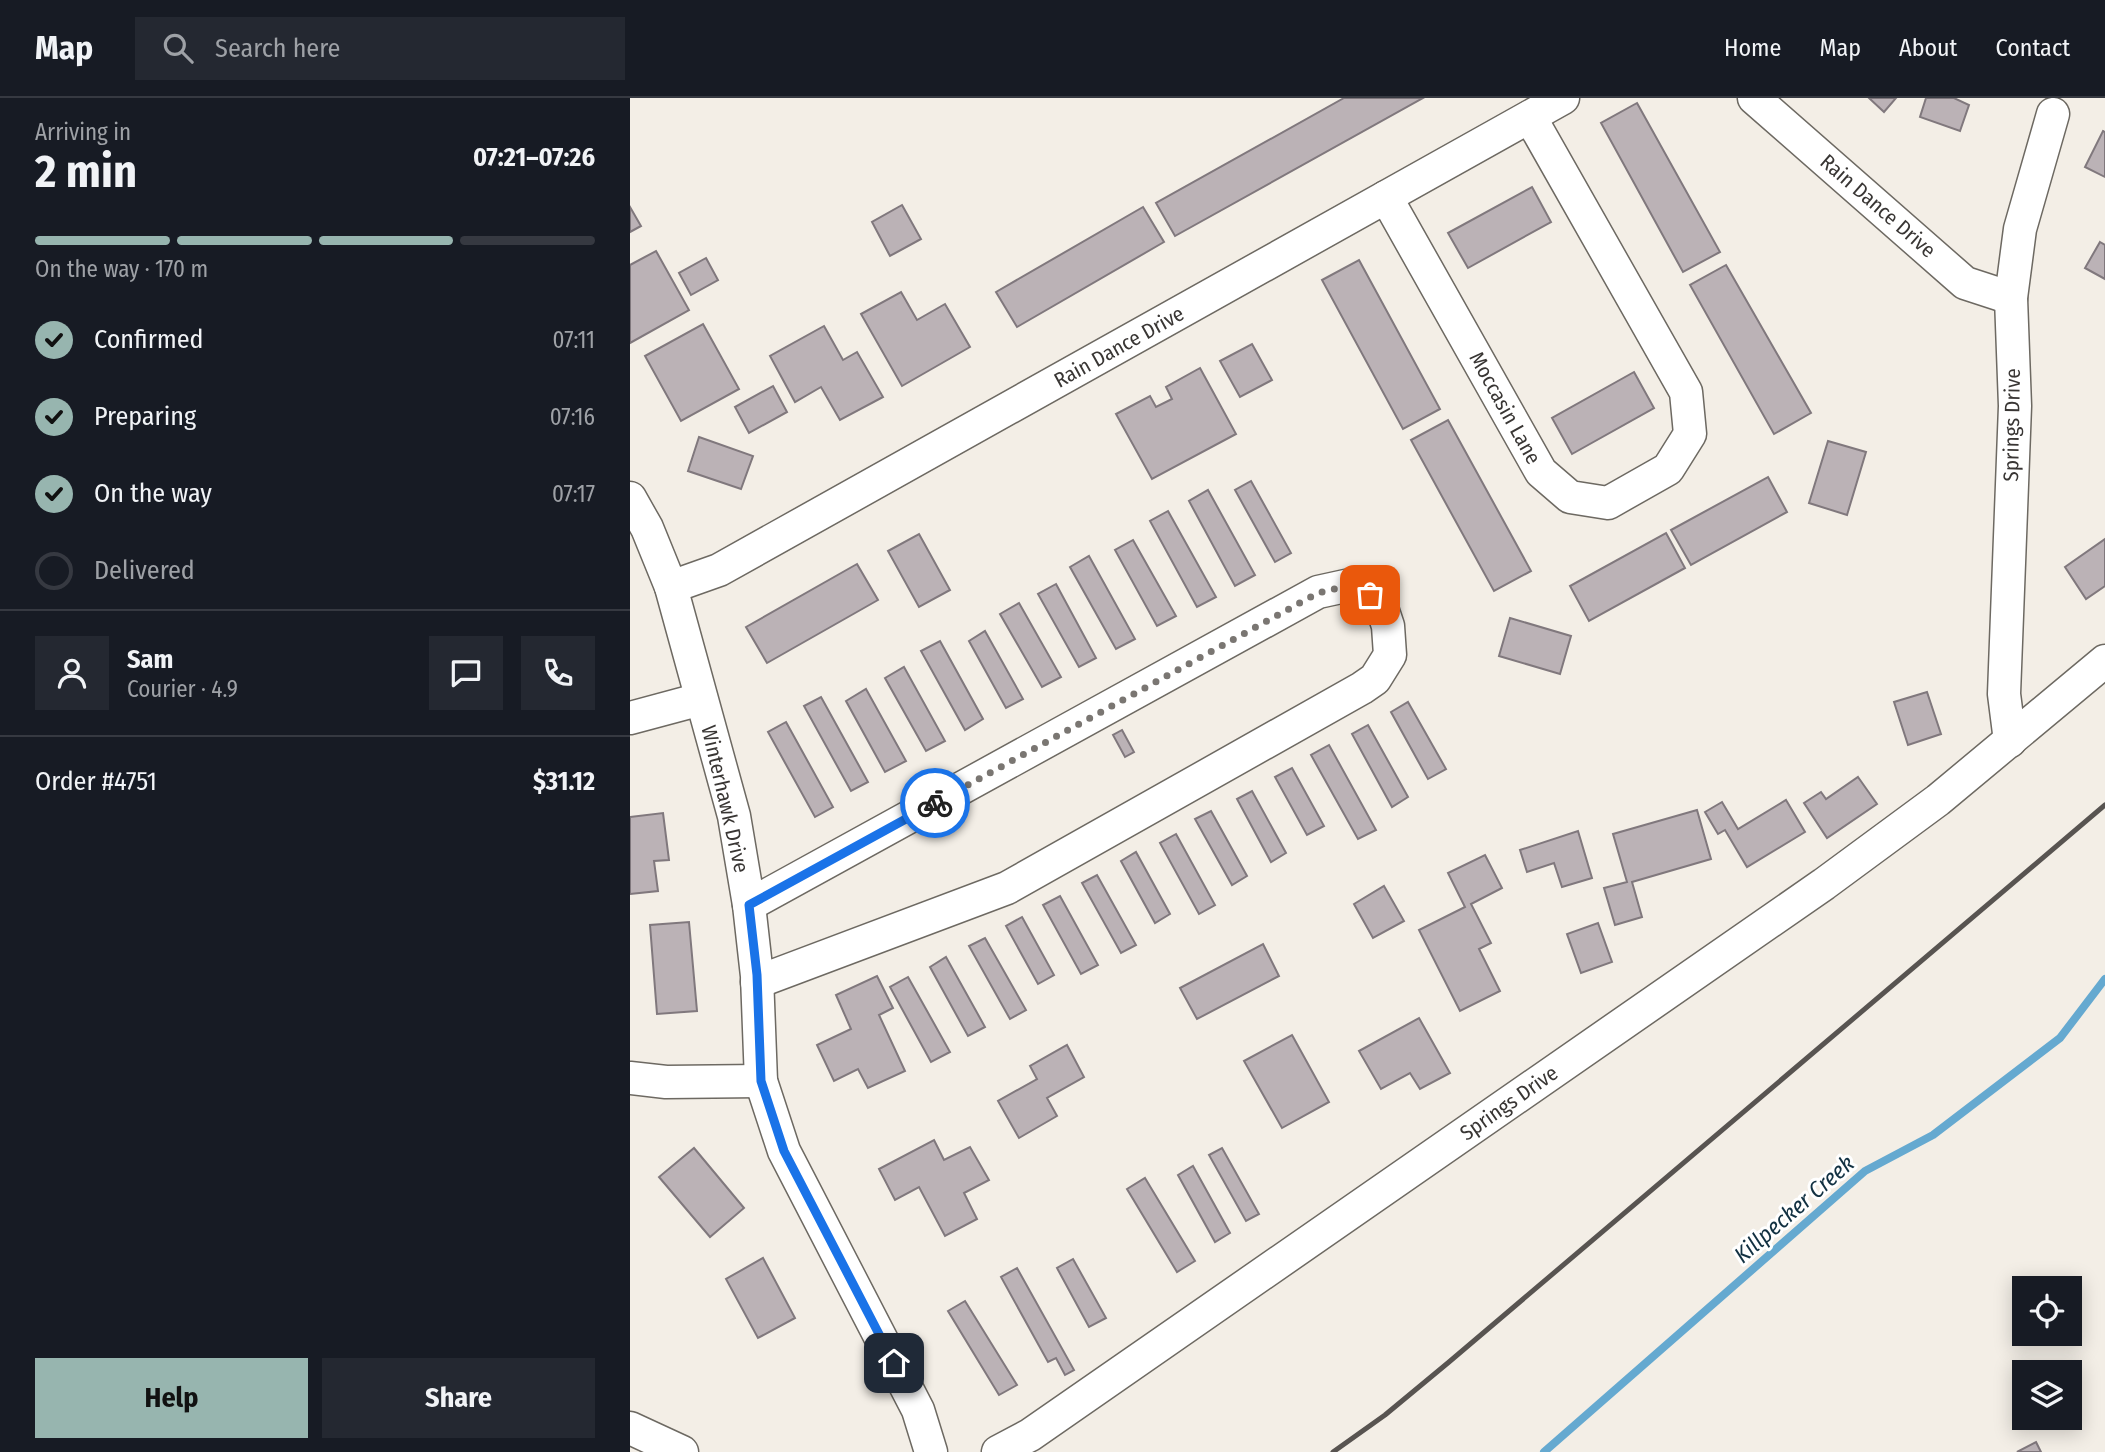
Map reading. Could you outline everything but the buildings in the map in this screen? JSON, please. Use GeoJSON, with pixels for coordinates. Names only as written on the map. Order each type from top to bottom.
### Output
{"type":"FeatureCollection","features":[{"type":"Feature","properties":{"kind":"street","name":"Rain Dance Drive"},"geometry":{"type":"LineString","coordinates":[[671,587],[719,570],[1563,98]]}},
{"type":"Feature","properties":{"kind":"street","name":"Rain Dance Drive"},"geometry":{"type":"LineString","coordinates":[[1754,98],[1965,283],[2011,298]]}},
{"type":"Feature","properties":{"kind":"street","name":"Springs Drive"},"geometry":{"type":"LineString","coordinates":[[2010,741],[2004,694],[2015,405],[2011,298],[2020,229],[2053,114]]}},
{"type":"Feature","properties":{"kind":"street","name":"Moccasin Lane"},"geometry":{"type":"LineString","coordinates":[[1386,197],[1541,472],[1570,498],[1608,503],[1668,468],[1690,435],[1686,392],[1530,117]]}},
{"type":"Feature","properties":{"kind":"street","name":"Winterhawk Drive"},"geometry":{"type":"LineString","coordinates":[[630,498],[647,528],[671,587],[734,816],[749,905],[757,982],[761,1081],[784,1151],[918,1410],[930,1452]]}},
{"type":"Feature","properties":{"kind":"street"},"geometry":{"type":"LineString","coordinates":[[749,905],[1318,593],[1350,585],[1370,595],[1383,611],[1388,626],[1390,654],[1375,679],[1362,688],[1007,888],[757,982]]}},
{"type":"Feature","properties":{"kind":"street","name":"Springs Drive"},"geometry":{"type":"LineString","coordinates":[[998,1452],[1030,1435],[1824,884],[1938,800],[2105,661]]}},
{"type":"Feature","properties":{"kind":"street"},"geometry":{"type":"LineString","coordinates":[[630,718],[701,699]]}},
{"type":"Feature","properties":{"kind":"street"},"geometry":{"type":"LineString","coordinates":[[630,1078],[666,1082],[761,1081]]}},
{"type":"Feature","properties":{"kind":"street"},"geometry":{"type":"LineString","coordinates":[[630,1428],[682,1452]]}},
{"type":"Feature","properties":{"kind":"waterway","name":"Killpecker Creek"},"geometry":{"type":"LineString","coordinates":[[1544,1452],[1865,1171],[1933,1135],[2060,1038],[2105,979]]}},
{"type":"Feature","properties":{"kind":"railway"},"geometry":{"type":"LineString","coordinates":[[1333,1452],[1385,1415],[1449,1362],[2105,805]]}},
{"type":"Feature","properties":{"kind":"way so far"},"geometry":{"type":"LineString","coordinates":[[935,803],[1318,593],[1350,585],[1370,595]]}},
{"type":"Feature","properties":{"kind":"route"},"geometry":{"type":"LineString","coordinates":[[894,1363],[784,1151],[761,1081],[757,975],[749,905],[935,803]]}}]}
